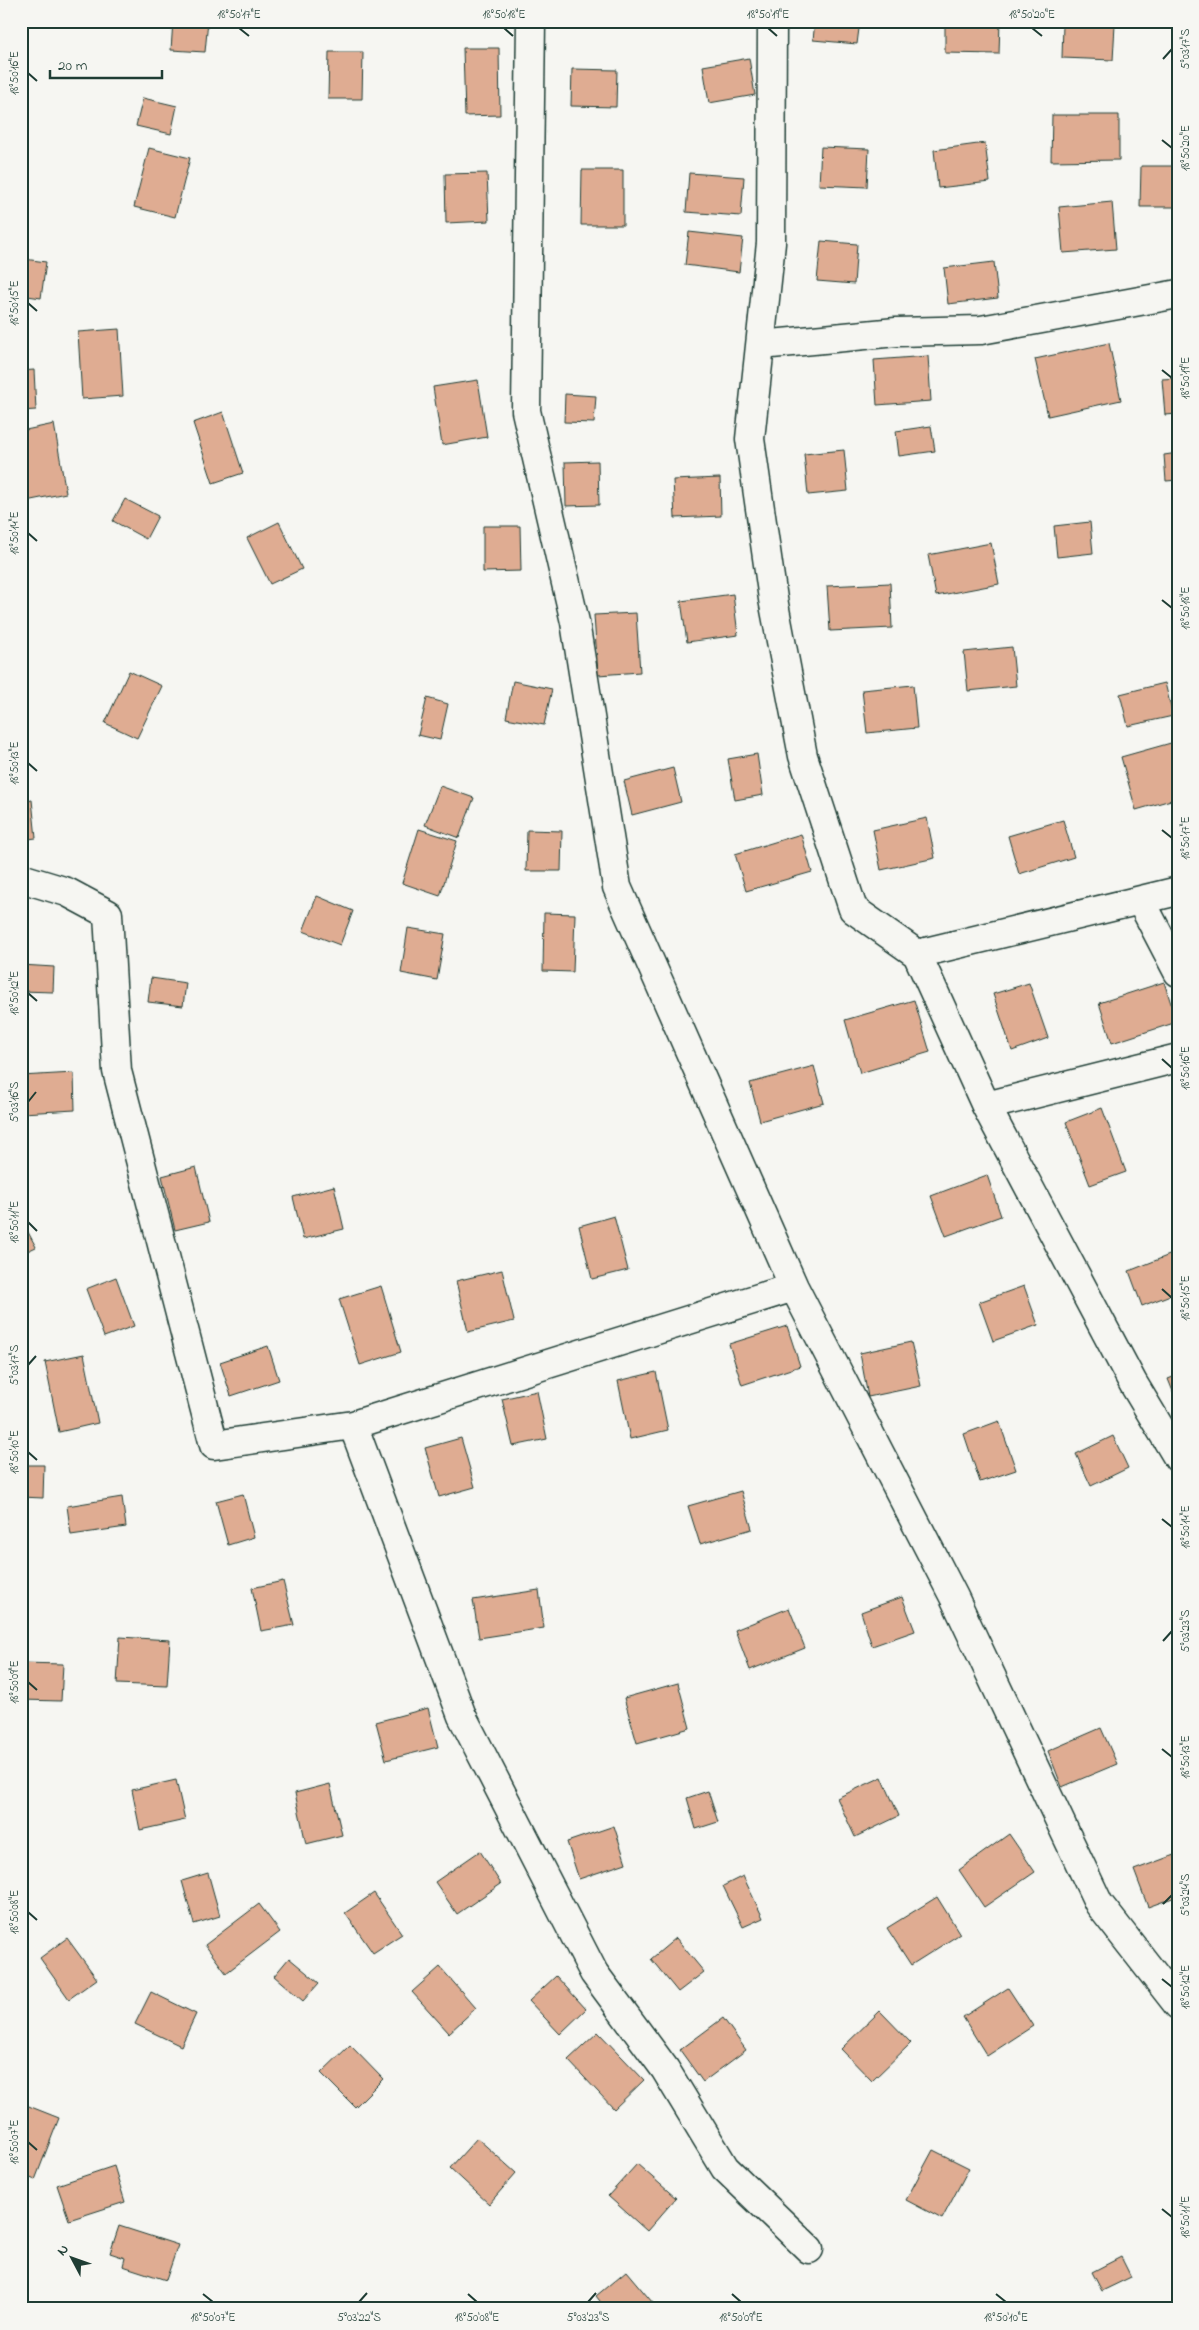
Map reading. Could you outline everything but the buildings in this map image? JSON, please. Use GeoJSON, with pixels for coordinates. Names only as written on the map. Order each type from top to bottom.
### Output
{"type":"FeatureCollection","features":[{"type":"Feature","properties":{"kind":"street"},"geometry":{"type":"LineString","coordinates":[[531,21],[526,411],[575,622],[617,887],[794,1287],[954,1597],[1099,1904],[1178,2005]]}},
{"type":"Feature","properties":{"kind":"street"},"geometry":{"type":"LineString","coordinates":[[772,21],[771,243],[750,438],[773,599],[803,756],[853,910],[917,954],[986,1106],[1132,1383],[1178,1458]]}},
{"type":"Feature","properties":{"kind":"street"},"geometry":{"type":"LineString","coordinates":[[761,345],[896,332],[981,330],[1178,294]]}},
{"type":"Feature","properties":{"kind":"street"},"geometry":{"type":"LineString","coordinates":[[21,878],[67,892],[108,914],[117,1071],[214,1445],[353,1425],[794,1287]]}},
{"type":"Feature","properties":{"kind":"street"},"geometry":{"type":"LineString","coordinates":[[917,954],[1178,891]]}},
{"type":"Feature","properties":{"kind":"street"},"geometry":{"type":"LineString","coordinates":[[1141,901],[1178,972]]}},
{"type":"Feature","properties":{"kind":"street"},"geometry":{"type":"LineString","coordinates":[[986,1106],[1178,1058]]}},
{"type":"Feature","properties":{"kind":"street"},"geometry":{"type":"LineString","coordinates":[[353,1425],[462,1716],[594,1973],[665,2069],[724,2168],[809,2249]]}}]}
